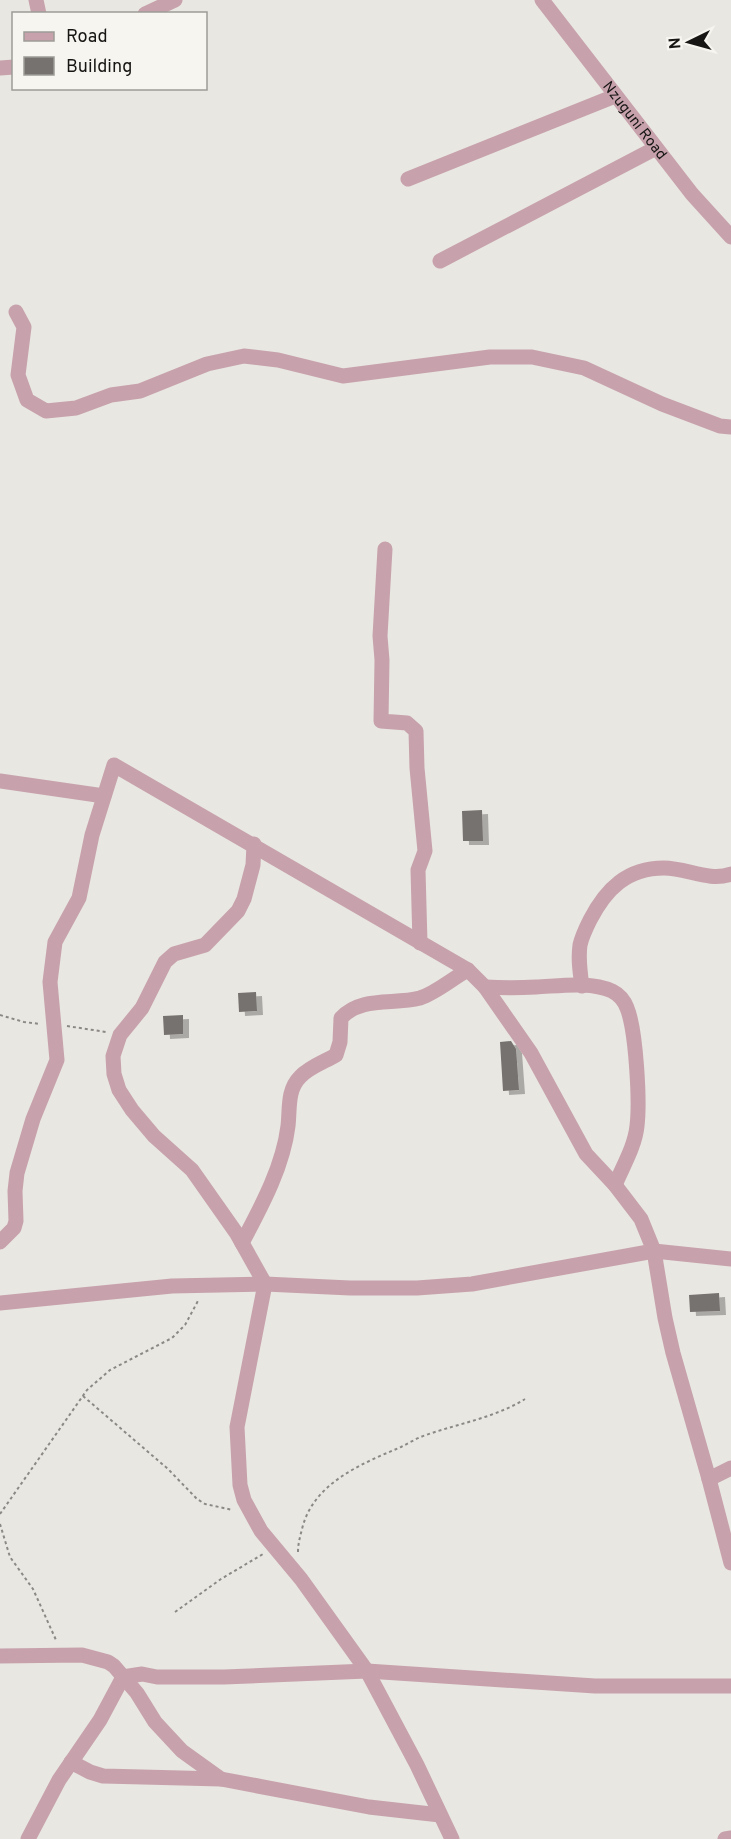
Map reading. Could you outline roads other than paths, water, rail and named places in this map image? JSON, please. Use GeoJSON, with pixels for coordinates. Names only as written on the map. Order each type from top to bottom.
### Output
{"type":"FeatureCollection","features":[{"type":"Feature","properties":{"kind":"street"},"geometry":{"type":"LineString","coordinates":[[149,12],[176,0]]}},
{"type":"Feature","properties":{"kind":"street","name":"Nzuguni Road"},"geometry":{"type":"LineString","coordinates":[[542,0],[692,195],[731,237]]}},
{"type":"Feature","properties":{"kind":"street"},"geometry":{"type":"LineString","coordinates":[[408,179],[615,96]]}},
{"type":"Feature","properties":{"kind":"street"},"geometry":{"type":"LineString","coordinates":[[440,261],[656,148]]}},
{"type":"Feature","properties":{"kind":"street"},"geometry":{"type":"LineString","coordinates":[[16,312],[24,327],[18,375],[27,400],[46,411],[76,408],[111,395],[140,391],[207,364],[244,356],[278,360],[343,376],[490,357],[532,357],[584,368],[662,404],[720,426],[731,427]]}},
{"type":"Feature","properties":{"kind":"street"},"geometry":{"type":"LineString","coordinates":[[385,549],[380,636],[381,721],[407,723],[416,731],[425,851],[418,870],[420,943]]}},
{"type":"Feature","properties":{"kind":"street"},"geometry":{"type":"LineString","coordinates":[[0,1242],[14,1228],[17,1173],[33,1119],[57,1060],[50,982],[55,942],[79,898],[83,886],[87,851],[114,765],[468,970],[485,987],[531,1053],[586,1154],[615,1185],[641,1219],[654,1251],[673,1353],[710,1479],[731,1563]]}},
{"type":"Feature","properties":{"kind":"street"},"geometry":{"type":"LineString","coordinates":[[0,781],[104,796]]}},
{"type":"Feature","properties":{"kind":"street"},"geometry":{"type":"LineString","coordinates":[[254,844],[253,865],[244,899],[238,911],[205,945],[180,951],[170,957],[159,971],[142,1008],[120,1035],[113,1056],[114,1074],[119,1090],[132,1110],[154,1136],[192,1170],[242,1243],[265,1284],[237,1427],[240,1485],[252,1518],[301,1578],[367,1671],[417,1765],[452,1839]]}},
{"type":"Feature","properties":{"kind":"street"},"geometry":{"type":"LineString","coordinates":[[582,986],[579,968],[582,935],[600,901],[615,884],[649,869],[683,869],[716,878],[731,874]]}},
{"type":"Feature","properties":{"kind":"street"},"geometry":{"type":"LineString","coordinates":[[242,1243],[273,1178],[288,1127],[289,1099],[295,1083],[300,1077],[336,1055],[340,1042],[341,1018],[348,1010],[362,1006],[421,998],[468,970]]}},
{"type":"Feature","properties":{"kind":"street"},"geometry":{"type":"LineString","coordinates":[[485,987],[582,986],[610,990],[620,996],[629,1010],[637,1081],[637,1126],[633,1144],[615,1185]]}},
{"type":"Feature","properties":{"kind":"street"},"geometry":{"type":"LineString","coordinates":[[0,1303],[172,1286],[265,1284],[417,1288],[472,1284],[654,1251],[731,1259]]}},
{"type":"Feature","properties":{"kind":"street"},"geometry":{"type":"LineString","coordinates":[[710,1479],[731,1468]]}},
{"type":"Feature","properties":{"kind":"street"},"geometry":{"type":"LineString","coordinates":[[0,1656],[82,1655],[108,1662],[137,1693],[155,1722],[182,1751],[221,1779]]}},
{"type":"Feature","properties":{"kind":"street"},"geometry":{"type":"LineString","coordinates":[[123,1677],[142,1674],[158,1677],[224,1677],[367,1671],[595,1686],[731,1686]]}},
{"type":"Feature","properties":{"kind":"street"},"geometry":{"type":"LineString","coordinates":[[28,1839],[55,1787],[100,1720],[123,1677]]}},
{"type":"Feature","properties":{"kind":"street"},"geometry":{"type":"LineString","coordinates":[[71,1762],[103,1776],[221,1779],[369,1807],[440,1815]]}},
{"type":"Feature","properties":{"kind":"street"},"geometry":{"type":"LineString","coordinates":[[725,1839],[731,1838]]}}]}
